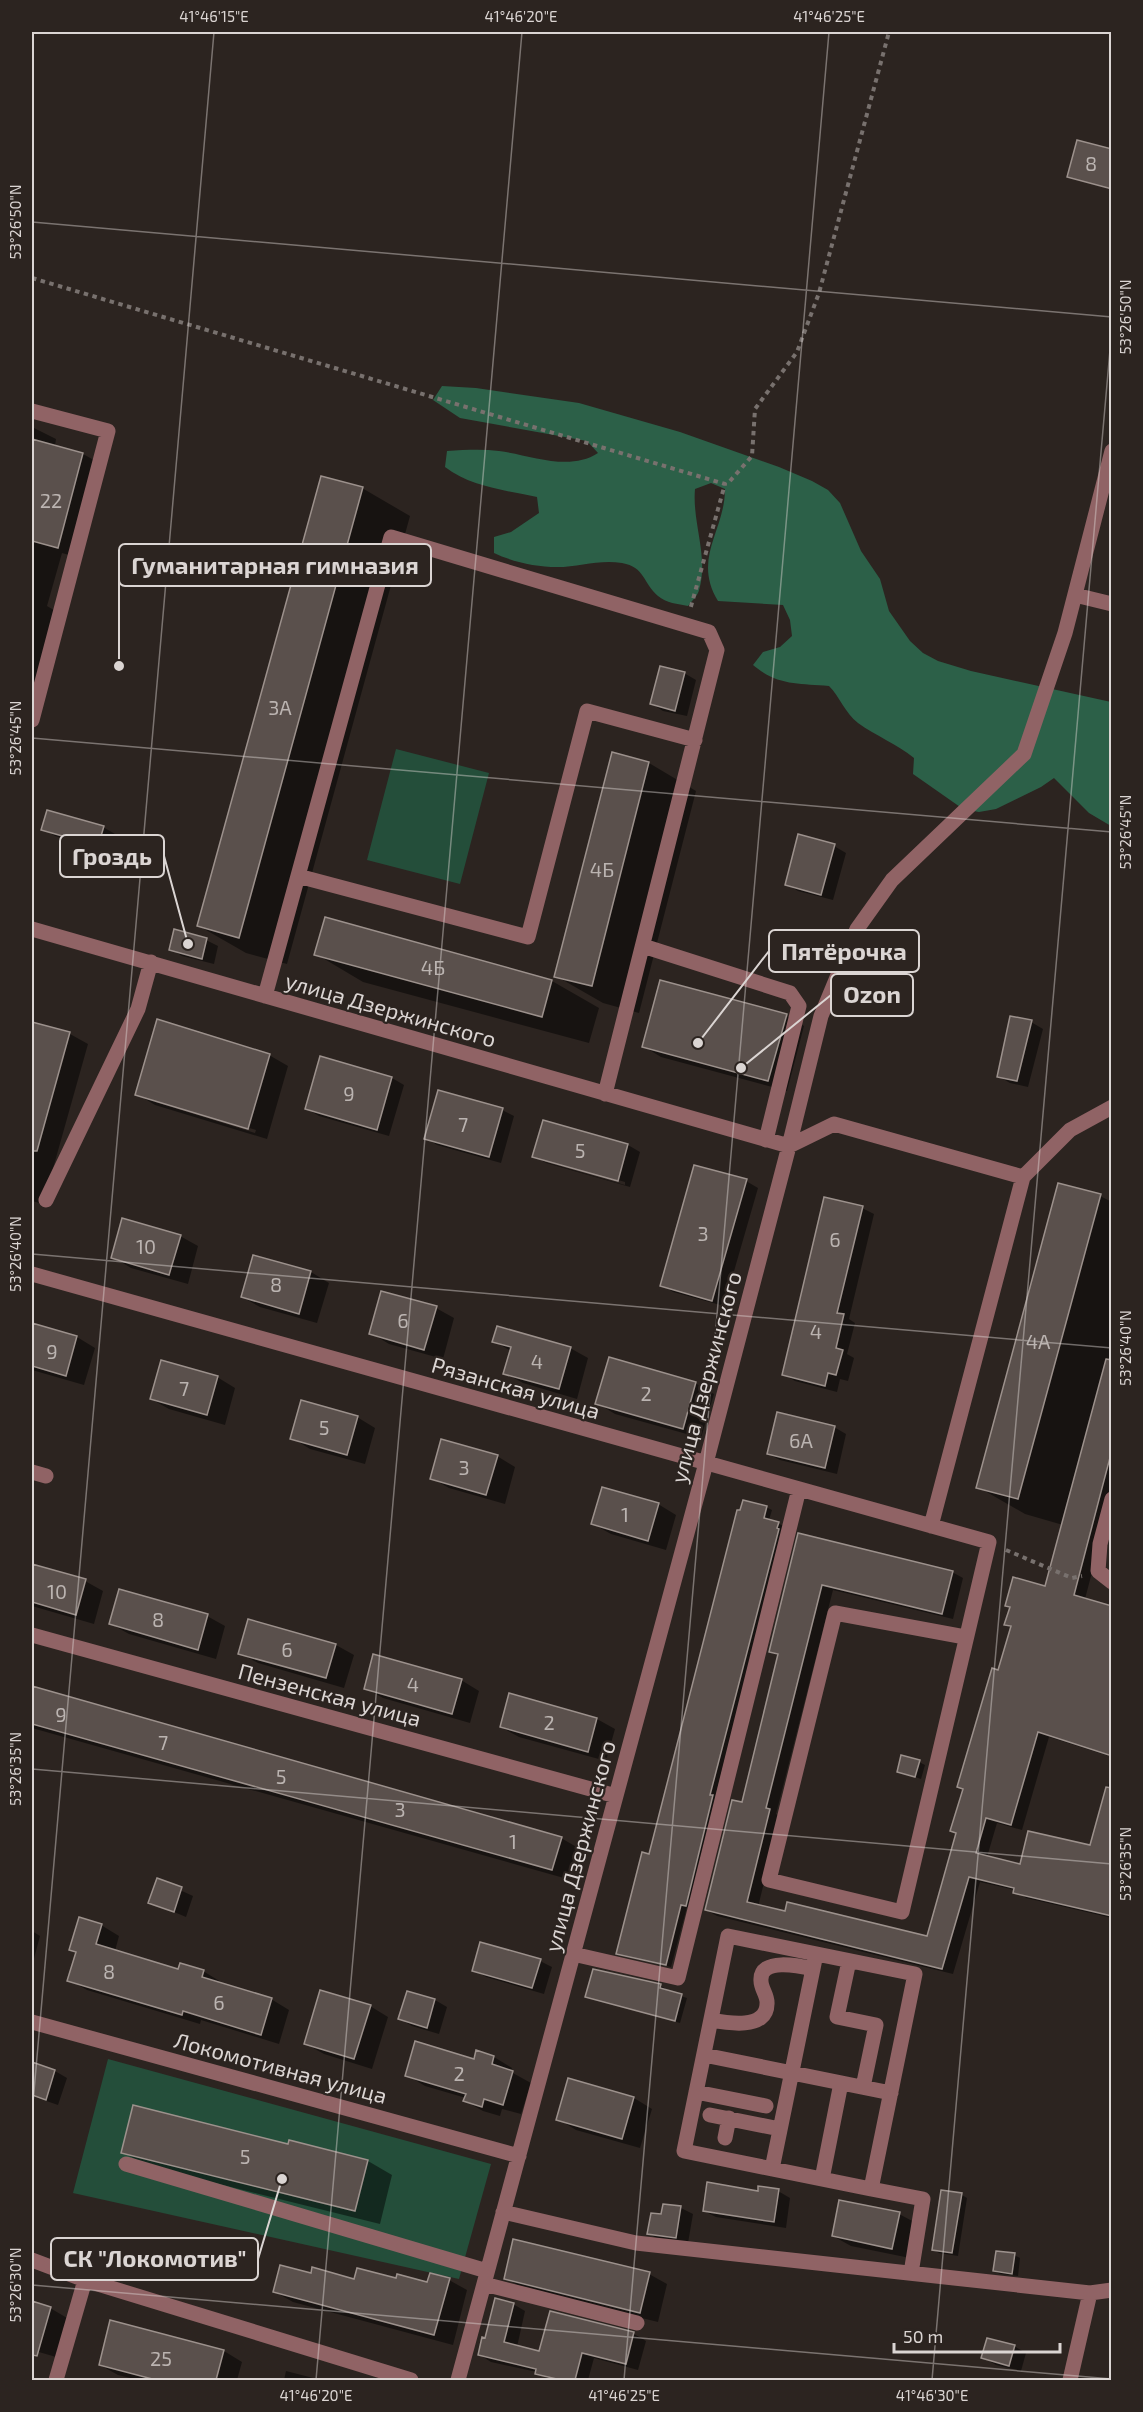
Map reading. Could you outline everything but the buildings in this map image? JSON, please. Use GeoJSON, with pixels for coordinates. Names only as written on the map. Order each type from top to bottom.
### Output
{"type":"FeatureCollection","features":[{"type":"Feature","properties":{"kind":"street"},"geometry":{"type":"LineString","coordinates":[[32,411],[108,431],[32,720]]}},
{"type":"Feature","properties":{"kind":"street"},"geometry":{"type":"LineString","coordinates":[[789,1146],[821,1016],[857,929],[892,880],[1024,754],[1065,633],[1112,451]]}},
{"type":"Feature","properties":{"kind":"street"},"geometry":{"type":"LineString","coordinates":[[265,996],[391,537],[709,632],[717,650],[605,1094]]}},
{"type":"Feature","properties":{"kind":"street"},"geometry":{"type":"LineString","coordinates":[[1074,595],[1112,604]]}},
{"type":"Feature","properties":{"kind":"street"},"geometry":{"type":"LineString","coordinates":[[298,876],[528,937],[587,711],[695,740]]}},
{"type":"Feature","properties":{"kind":"street","name":"улица Дзержинского"},"geometry":{"type":"LineString","coordinates":[[32,929],[789,1146],[706,1463],[458,2380]]}},
{"type":"Feature","properties":{"kind":"street"},"geometry":{"type":"LineString","coordinates":[[643,946],[790,993],[799,1006],[766,1140]]}},
{"type":"Feature","properties":{"kind":"street"},"geometry":{"type":"LineString","coordinates":[[46,1200],[138,1009],[151,962]]}},
{"type":"Feature","properties":{"kind":"street"},"geometry":{"type":"LineString","coordinates":[[931,1526],[1023,1177],[1070,1130],[1112,1107]]}},
{"type":"Feature","properties":{"kind":"street"},"geometry":{"type":"LineString","coordinates":[[789,1146],[834,1124],[1023,1177]]}},
{"type":"Feature","properties":{"kind":"street","name":"Рязанская улица"},"geometry":{"type":"LineString","coordinates":[[32,1274],[989,1542]]}},
{"type":"Feature","properties":{"kind":"street"},"geometry":{"type":"LineString","coordinates":[[573,1953],[678,1978],[799,1489]]}},
{"type":"Feature","properties":{"kind":"street"},"geometry":{"type":"LineString","coordinates":[[1112,1499],[1100,1544],[1098,1571],[1112,1582]]}},
{"type":"Feature","properties":{"kind":"street"},"geometry":{"type":"LineString","coordinates":[[965,1636],[835,1613],[769,1880],[902,1912],[965,1636],[989,1542]]}},
{"type":"Feature","properties":{"kind":"street","name":"Пензенская улица"},"geometry":{"type":"LineString","coordinates":[[32,1635],[616,1796]]}},
{"type":"Feature","properties":{"kind":"street"},"geometry":{"type":"LineString","coordinates":[[814,1962],[728,1936],[684,2151],[923,2199],[911,2273]]}},
{"type":"Feature","properties":{"kind":"street"},"geometry":{"type":"LineString","coordinates":[[849,1961],[837,2018],[876,2025],[863,2087]]}},
{"type":"Feature","properties":{"kind":"street"},"geometry":{"type":"LineString","coordinates":[[711,2020],[746,2023],[761,2017],[767,2007],[760,1980],[766,1969],[782,1964],[849,1961],[915,1974],[871,2189]]}},
{"type":"Feature","properties":{"kind":"street"},"geometry":{"type":"LineString","coordinates":[[772,2169],[814,1962]]}},
{"type":"Feature","properties":{"kind":"street","name":"Локомотивная улица"},"geometry":{"type":"LineString","coordinates":[[32,2022],[519,2156]]}},
{"type":"Feature","properties":{"kind":"street"},"geometry":{"type":"LineString","coordinates":[[704,2055],[891,2093]]}},
{"type":"Feature","properties":{"kind":"street"},"geometry":{"type":"LineString","coordinates":[[822,2179],[841,2083]]}},
{"type":"Feature","properties":{"kind":"street"},"geometry":{"type":"LineString","coordinates":[[696,2092],[749,2095],[766,2106]]}},
{"type":"Feature","properties":{"kind":"street"},"geometry":{"type":"LineString","coordinates":[[710,2115],[780,2129]]}},
{"type":"Feature","properties":{"kind":"street"},"geometry":{"type":"LineString","coordinates":[[725,2138],[729,2118]]}},
{"type":"Feature","properties":{"kind":"street"},"geometry":{"type":"LineString","coordinates":[[126,2164],[637,2323]]}},
{"type":"Feature","properties":{"kind":"street"},"geometry":{"type":"LineString","coordinates":[[503,2212],[636,2243],[1090,2293],[1112,2290]]}},
{"type":"Feature","properties":{"kind":"street"},"geometry":{"type":"LineString","coordinates":[[32,2260],[85,2280],[411,2380]]}},
{"type":"Feature","properties":{"kind":"street"},"geometry":{"type":"LineString","coordinates":[[56,2380],[85,2280]]}},
{"type":"Feature","properties":{"kind":"street"},"geometry":{"type":"LineString","coordinates":[[1070,2380],[1090,2293]]}},
{"type":"Feature","properties":{"kind":"path"},"geometry":{"type":"LineString","coordinates":[[730,481],[752,456],[755,409],[797,352],[819,293],[889,32]]}},
{"type":"Feature","properties":{"kind":"path"},"geometry":{"type":"LineString","coordinates":[[32,278],[725,484],[686,625]]}},
{"type":"Feature","properties":{"kind":"path"},"geometry":{"type":"LineString","coordinates":[[989,1542],[1072,1578],[1098,1571]]}},
{"type":"Feature","properties":{"kind":"green space"},"geometry":{"type":"Polygon","coordinates":[[[442,386],[476,388],[579,403],[680,432],[779,467],[828,490],[840,503],[861,551],[880,579],[889,611],[910,641],[923,653],[938,661],[971,671],[1111,702],[1111,826],[1089,813],[1054,778],[1041,787],[996,809],[979,812],[963,809],[913,774],[914,758],[858,723],[829,686],[780,680],[753,665],[763,652],[780,647],[792,636],[790,620],[783,605],[718,601],[711,586],[708,571],[712,545],[724,504],[725,489],[711,483],[695,489],[702,578],[695,598],[688,606],[661,598],[653,591],[640,572],[630,565],[606,562],[565,567],[541,566],[494,553],[494,537],[511,532],[539,513],[537,497],[489,487],[455,474],[445,467],[447,451],[493,450],[562,462],[587,459],[598,453],[587,441],[460,418],[433,400],[442,386]]]}},
{"type":"Feature","properties":{"kind":"green space"},"geometry":{"type":"Polygon","coordinates":[[[396,749],[489,773],[460,884],[367,860],[396,749]]]}},
{"type":"Feature","properties":{"kind":"green space"},"geometry":{"type":"Polygon","coordinates":[[[108,2059],[491,2164],[459,2279],[73,2193],[108,2059]]]}},
{"type":"Feature","properties":{"kind":"place","name":"Гуманитарная гимназия"},"geometry":{"type":"Point","coordinates":[119,666]}},
{"type":"Feature","properties":{"kind":"place","name":"Гроздь"},"geometry":{"type":"Point","coordinates":[188,944]}},
{"type":"Feature","properties":{"kind":"place","name":"Пятёрочка"},"geometry":{"type":"Point","coordinates":[698,1043]}},
{"type":"Feature","properties":{"kind":"place","name":"Ozon"},"geometry":{"type":"Point","coordinates":[741,1068]}},
{"type":"Feature","properties":{"kind":"place","name":"СК \"Локомотив\""},"geometry":{"type":"Point","coordinates":[282,2179]}}]}
